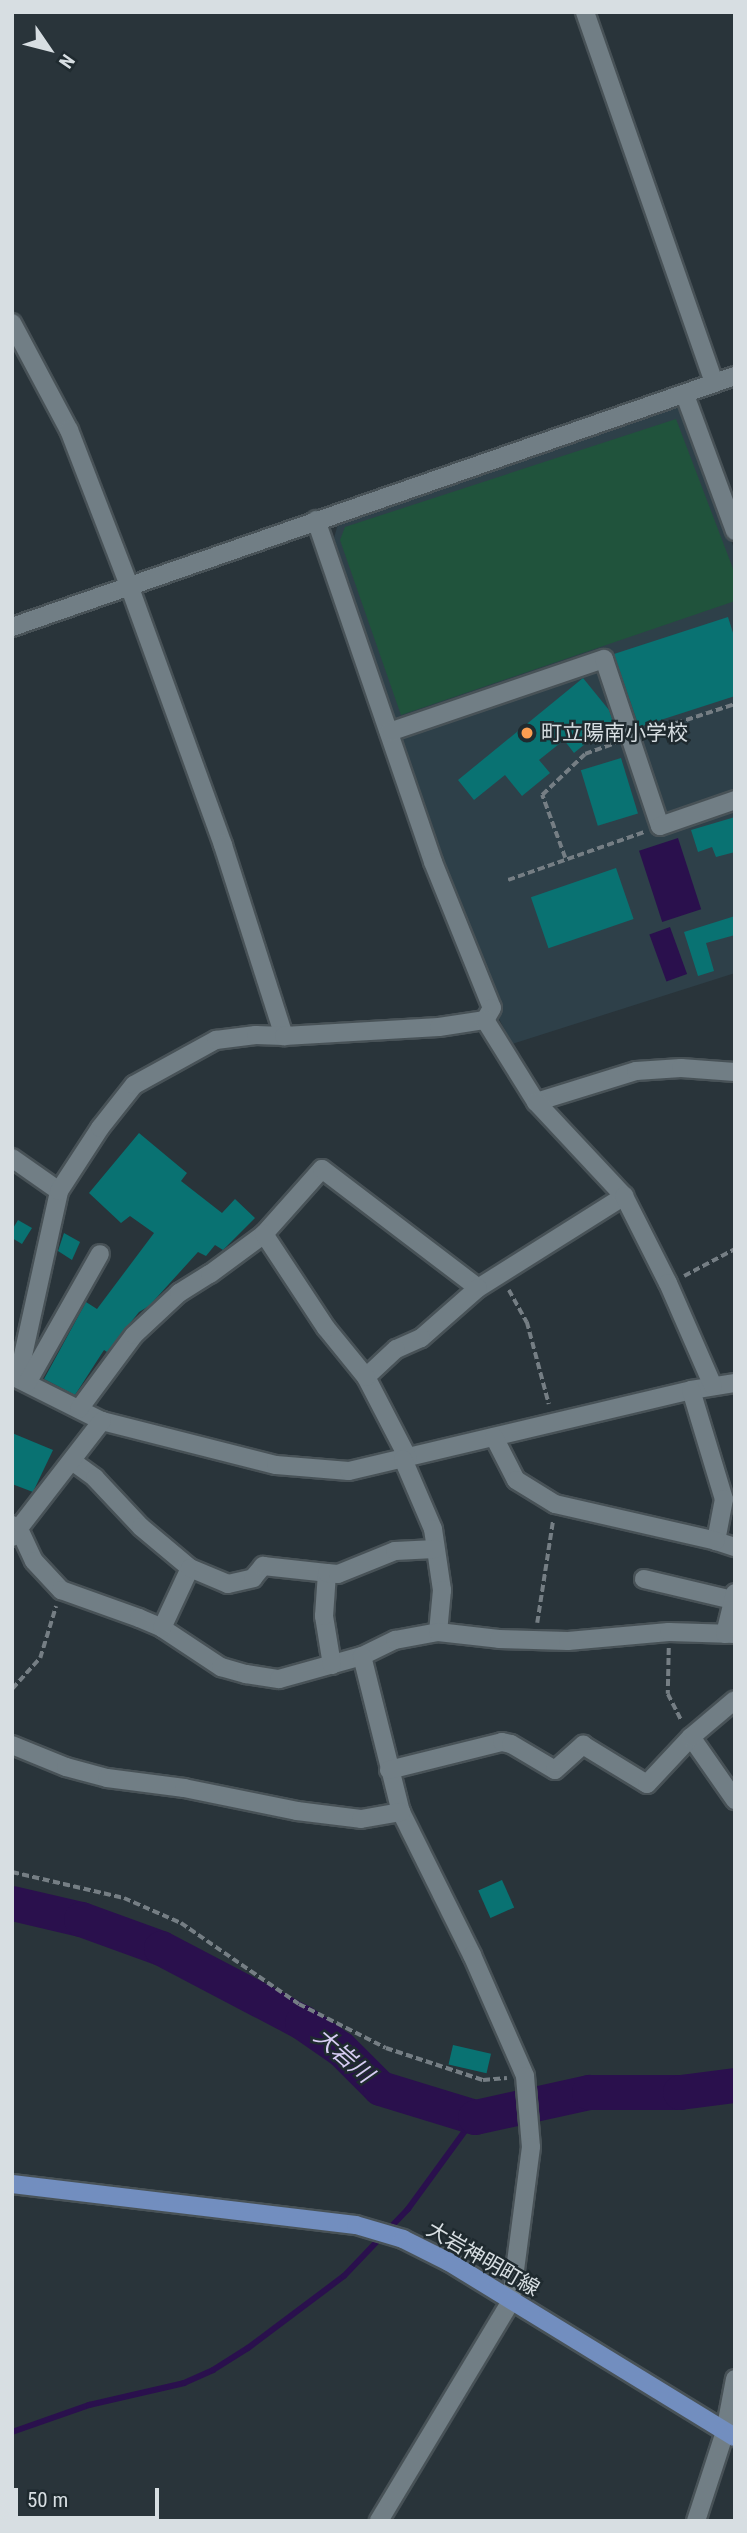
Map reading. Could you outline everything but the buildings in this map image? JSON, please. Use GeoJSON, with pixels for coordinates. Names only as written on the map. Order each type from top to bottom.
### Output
{"type":"FeatureCollection","features":[{"type":"Feature","properties":{"kind":"main road","name":"大岩神明町線"},"geometry":{"type":"LineString","coordinates":[[12,2184],[356,2225],[403,2239],[449,2262],[730,2435]]}},
{"type":"Feature","properties":{"kind":"street"},"geometry":{"type":"LineString","coordinates":[[585,12],[714,382]]}},
{"type":"Feature","properties":{"kind":"street"},"geometry":{"type":"LineString","coordinates":[[12,323],[69,430],[130,588],[223,845],[284,1037]]}},
{"type":"Feature","properties":{"kind":"street"},"geometry":{"type":"LineString","coordinates":[[12,627],[735,376]]}},
{"type":"Feature","properties":{"kind":"street"},"geometry":{"type":"LineString","coordinates":[[685,395],[735,531]]}},
{"type":"Feature","properties":{"kind":"street"},"geometry":{"type":"LineString","coordinates":[[316,520],[433,862],[492,1008],[485,1020]]}},
{"type":"Feature","properties":{"kind":"street"},"geometry":{"type":"LineString","coordinates":[[389,732],[604,659],[660,827],[735,800]]}},
{"type":"Feature","properties":{"kind":"street"},"geometry":{"type":"LineString","coordinates":[[19,1379],[59,1191],[100,1128],[134,1085],[216,1040],[256,1035],[284,1037],[439,1027],[485,1020]]}},
{"type":"Feature","properties":{"kind":"street"},"geometry":{"type":"LineString","coordinates":[[485,1020],[536,1102],[624,1196],[668,1283],[713,1386]]}},
{"type":"Feature","properties":{"kind":"street"},"geometry":{"type":"LineString","coordinates":[[536,1102],[636,1071],[681,1068],[735,1072]]}},
{"type":"Feature","properties":{"kind":"street"},"geometry":{"type":"LineString","coordinates":[[12,1158],[59,1191]]}},
{"type":"Feature","properties":{"kind":"street"},"geometry":{"type":"LineString","coordinates":[[79,1409],[134,1335],[178,1293],[210,1275],[264,1234],[322,1169],[478,1288]]}},
{"type":"Feature","properties":{"kind":"street"},"geometry":{"type":"LineString","coordinates":[[366,1377],[396,1349],[421,1338],[478,1288],[624,1196]]}},
{"type":"Feature","properties":{"kind":"street"},"geometry":{"type":"LineString","coordinates":[[264,1234],[326,1328],[366,1377],[406,1458],[433,1529],[442,1590],[439,1632]]}},
{"type":"Feature","properties":{"kind":"street"},"geometry":{"type":"LineString","coordinates":[[19,1379],[100,1254]]}},
{"type":"Feature","properties":{"kind":"street"},"geometry":{"type":"LineString","coordinates":[[19,1379],[102,1421],[276,1465],[349,1471],[691,1390],[735,1383]]}},
{"type":"Feature","properties":{"kind":"street"},"geometry":{"type":"LineString","coordinates":[[691,1390],[724,1499],[716,1541]]}},
{"type":"Feature","properties":{"kind":"street"},"geometry":{"type":"LineString","coordinates":[[102,1421],[15,1530],[34,1562],[61,1590],[162,1628],[221,1667],[278,1679],[362,1656],[395,1640],[439,1632],[568,1641],[669,1632],[730,1634],[734,1596],[643,1580]]}},
{"type":"Feature","properties":{"kind":"street"},"geometry":{"type":"LineString","coordinates":[[494,1437],[516,1480],[555,1504],[735,1547]]}},
{"type":"Feature","properties":{"kind":"street"},"geometry":{"type":"LineString","coordinates":[[72,1461],[95,1478],[141,1527],[190,1568],[228,1584],[253,1578],[263,1566],[338,1574],[395,1550],[435,1549]]}},
{"type":"Feature","properties":{"kind":"street"},"geometry":{"type":"LineString","coordinates":[[162,1628],[190,1568]]}},
{"type":"Feature","properties":{"kind":"street"},"geometry":{"type":"LineString","coordinates":[[327,1573],[324,1616],[332,1665]]}},
{"type":"Feature","properties":{"kind":"street"},"geometry":{"type":"LineString","coordinates":[[362,1656],[401,1812],[472,1955],[524,2076],[531,2147],[511,2301],[379,2521]]}},
{"type":"Feature","properties":{"kind":"street"},"geometry":{"type":"LineString","coordinates":[[389,1770],[502,1742],[511,1744],[555,1770],[583,1745],[647,1784],[691,1737],[735,1700]]}},
{"type":"Feature","properties":{"kind":"street"},"geometry":{"type":"LineString","coordinates":[[691,1737],[735,1800]]}},
{"type":"Feature","properties":{"kind":"street"},"geometry":{"type":"LineString","coordinates":[[12,1745],[66,1767],[107,1778],[184,1788],[297,1811],[360,1819],[401,1812]]}},
{"type":"Feature","properties":{"kind":"street"},"geometry":{"type":"LineString","coordinates":[[695,2521],[730,2435],[735,2379]]}},
{"type":"Feature","properties":{"kind":"path"},"geometry":{"type":"LineString","coordinates":[[565,858],[542,796],[585,754],[735,704]]}},
{"type":"Feature","properties":{"kind":"path"},"geometry":{"type":"LineString","coordinates":[[508,880],[660,827]]}},
{"type":"Feature","properties":{"kind":"path"},"geometry":{"type":"LineString","coordinates":[[668,1283],[735,1250]]}},
{"type":"Feature","properties":{"kind":"path"},"geometry":{"type":"LineString","coordinates":[[500,1274],[527,1322],[540,1361],[553,1423]]}},
{"type":"Feature","properties":{"kind":"path"},"geometry":{"type":"LineString","coordinates":[[534,1640],[555,1504]]}},
{"type":"Feature","properties":{"kind":"path"},"geometry":{"type":"LineString","coordinates":[[12,1689],[40,1658],[61,1590]]}},
{"type":"Feature","properties":{"kind":"path"},"geometry":{"type":"LineString","coordinates":[[669,1632],[668,1694],[691,1737]]}},
{"type":"Feature","properties":{"kind":"path"},"geometry":{"type":"LineString","coordinates":[[12,1872],[124,1898],[181,1923],[299,2004],[386,2048],[483,2080],[524,2076]]}},
{"type":"Feature","properties":{"kind":"shaded area"},"geometry":{"type":"Polygon","coordinates":[[[681,406],[735,551],[735,973],[512,1044],[490,1001],[334,538],[338,524],[681,406]]]}},
{"type":"Feature","properties":{"kind":"shaded area"},"geometry":{"type":"Polygon","coordinates":[[[678,838],[701,909],[662,922],[639,851],[678,838]]]}},
{"type":"Feature","properties":{"kind":"shaded area"},"geometry":{"type":"Polygon","coordinates":[[[670,927],[687,974],[666,982],[649,935],[670,927]]]}},
{"type":"Feature","properties":{"kind":"green space"},"geometry":{"type":"Polygon","coordinates":[[[676,419],[735,574],[735,601],[401,715],[340,540],[345,527],[676,419]]]}},
{"type":"Feature","properties":{"kind":"waterway","name":"大岩川"},"geometry":{"type":"LineString","coordinates":[[12,1903],[81,1919],[161,1948],[302,2022],[341,2049],[380,2088],[475,2117],[589,2092],[680,2092],[735,2085]]}},
{"type":"Feature","properties":{"kind":"waterway"},"geometry":{"type":"LineString","coordinates":[[12,2432],[89,2405],[184,2383],[213,2370],[248,2348],[344,2276],[408,2209],[475,2117]]}},
{"type":"Feature","properties":{"kind":"place","name":"町立陽南小学校"},"geometry":{"type":"Point","coordinates":[527,733]}}]}
